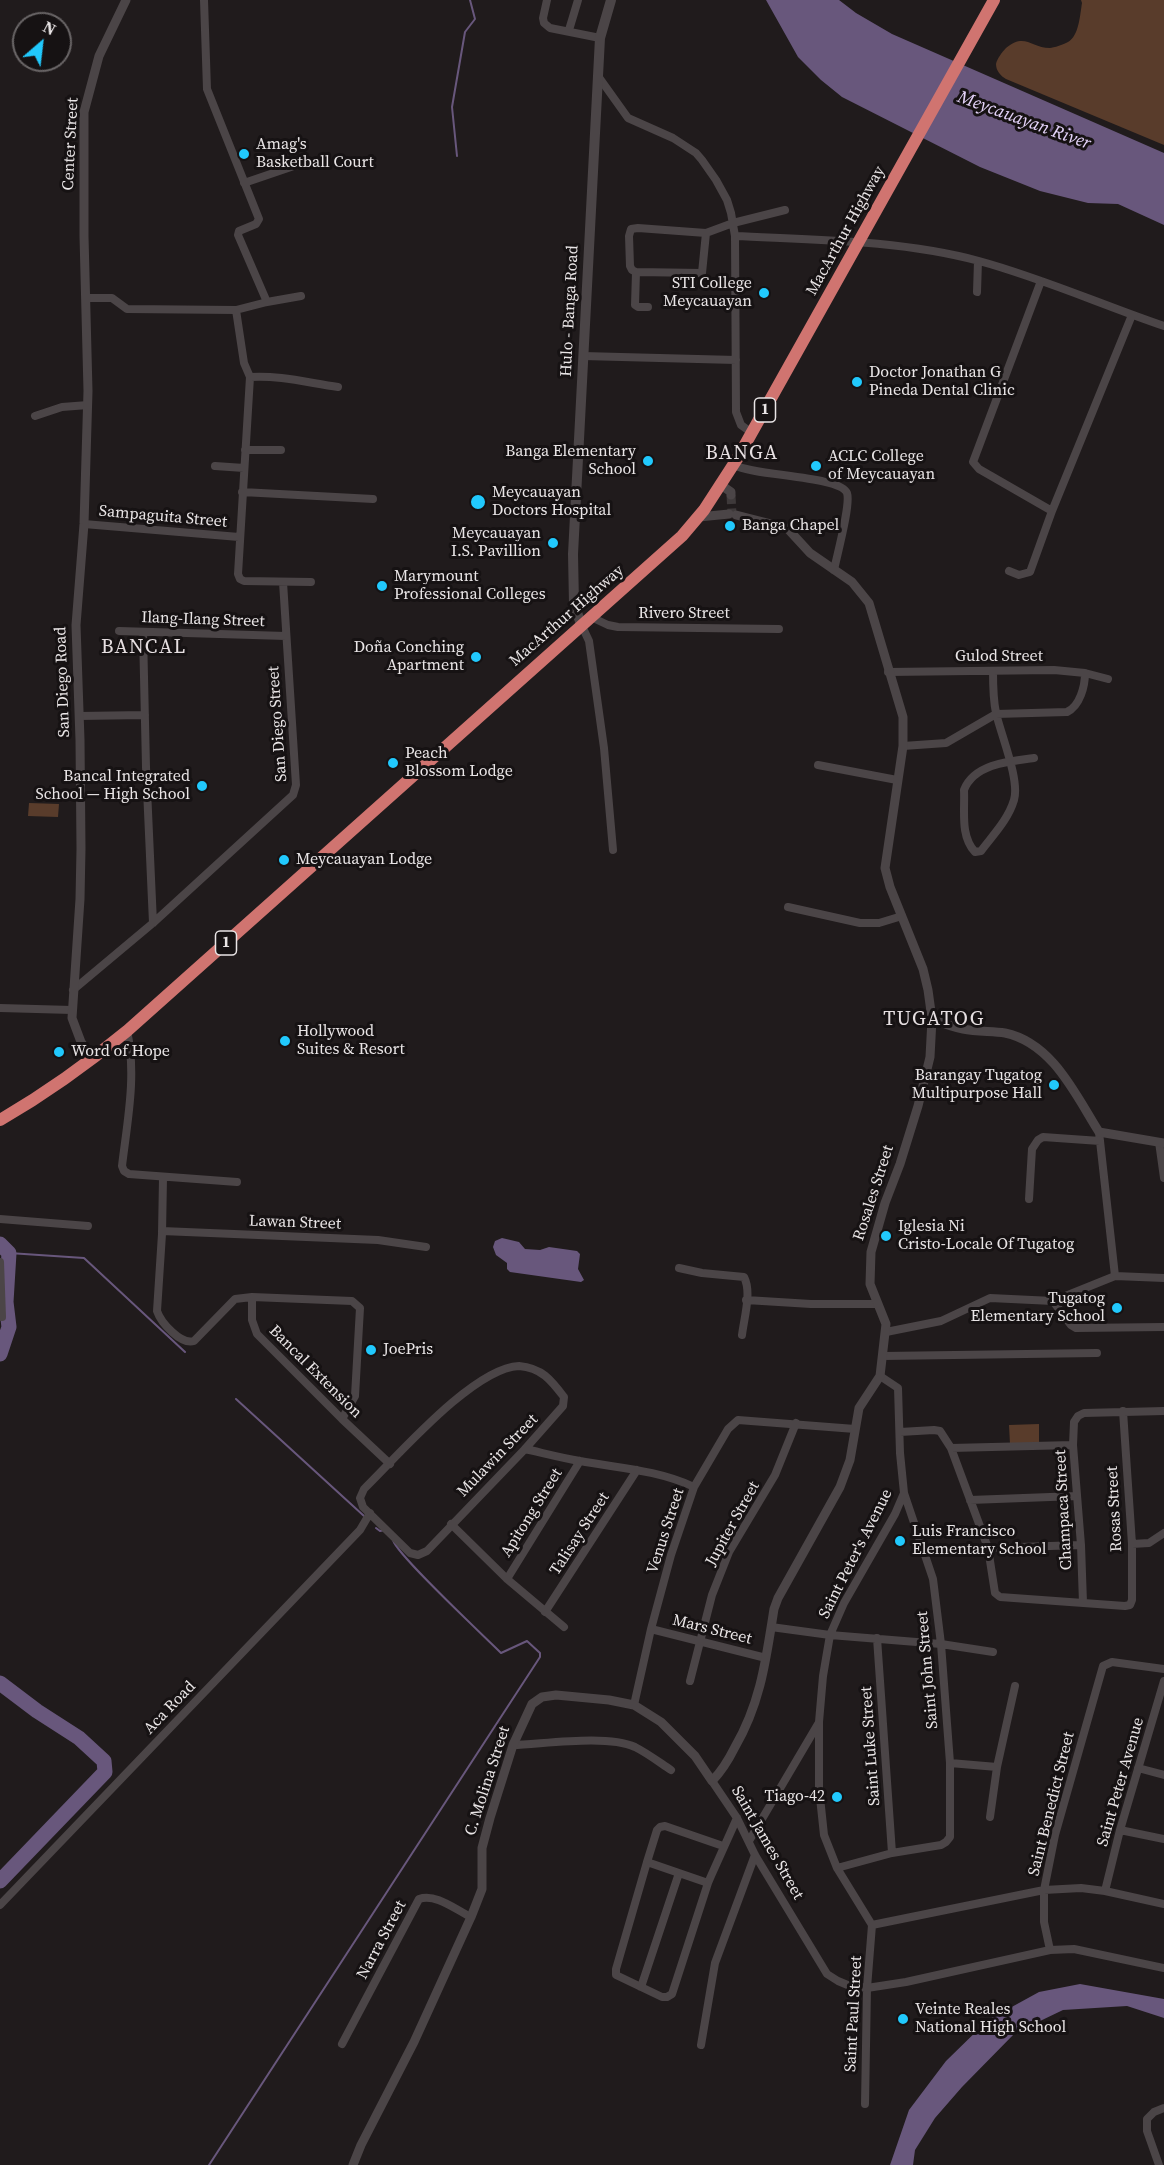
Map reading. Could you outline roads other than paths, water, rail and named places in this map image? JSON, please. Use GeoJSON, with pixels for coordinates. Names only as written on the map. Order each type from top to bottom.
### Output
{"type":"FeatureCollection","features":[{"type":"Feature","properties":{"kind":"highway","name":"MacArthur Highway"},"geometry":{"type":"LineString","coordinates":[[0,1120],[36,1099],[93,1059],[127,1031],[682,536],[699,517],[734,465],[994,0]]}},
{"type":"Feature","properties":{"kind":"main road","name":"Hulo - Banga Road"},"geometry":{"type":"LineString","coordinates":[[586,621],[574,604],[573,554],[600,38],[611,0]]}},
{"type":"Feature","properties":{"kind":"street","name":"Center Street"},"geometry":{"type":"LineString","coordinates":[[87,298],[83,207],[84,112],[99,56],[126,0]]}},
{"type":"Feature","properties":{"kind":"street"},"geometry":{"type":"LineString","coordinates":[[204,0],[207,89],[258,222],[239,231],[238,235],[267,302]]}},
{"type":"Feature","properties":{"kind":"street"},"geometry":{"type":"LineString","coordinates":[[547,0],[544,24],[600,38]]}},
{"type":"Feature","properties":{"kind":"street"},"geometry":{"type":"LineString","coordinates":[[569,30],[578,0]]}},
{"type":"Feature","properties":{"kind":"street"},"geometry":{"type":"LineString","coordinates":[[598,76],[628,118],[673,138],[696,153],[722,189],[735,236],[735,412],[741,425],[752,433]]}},
{"type":"Feature","properties":{"kind":"street"},"geometry":{"type":"LineString","coordinates":[[244,183],[291,167]]}},
{"type":"Feature","properties":{"kind":"street"},"geometry":{"type":"LineString","coordinates":[[706,233],[702,273],[636,272],[630,266],[629,236],[631,230],[638,228],[706,233],[733,223],[785,210]]}},
{"type":"Feature","properties":{"kind":"street"},"geometry":{"type":"LineString","coordinates":[[735,236],[860,242],[919,248],[978,261],[1041,281],[1164,326]]}},
{"type":"Feature","properties":{"kind":"street"},"geometry":{"type":"LineString","coordinates":[[977,292],[978,261]]}},
{"type":"Feature","properties":{"kind":"street"},"geometry":{"type":"LineString","coordinates":[[636,272],[635,305],[648,307]]}},
{"type":"Feature","properties":{"kind":"street"},"geometry":{"type":"LineString","coordinates":[[1041,281],[973,462],[979,469],[1052,511]]}},
{"type":"Feature","properties":{"kind":"street"},"geometry":{"type":"LineString","coordinates":[[87,298],[112,298],[127,309],[236,310],[302,296]]}},
{"type":"Feature","properties":{"kind":"street","name":"San Diego Road"},"geometry":{"type":"LineString","coordinates":[[87,298],[88,405],[84,524],[75,625],[79,716],[80,899],[72,1018],[81,1042],[93,1059]]}},
{"type":"Feature","properties":{"kind":"street"},"geometry":{"type":"LineString","coordinates":[[236,310],[244,363],[250,377],[238,574],[244,581],[311,582]]}},
{"type":"Feature","properties":{"kind":"street"},"geometry":{"type":"LineString","coordinates":[[1009,571],[1019,575],[1030,572],[1052,511],[1132,315]]}},
{"type":"Feature","properties":{"kind":"street"},"geometry":{"type":"LineString","coordinates":[[583,356],[736,360]]}},
{"type":"Feature","properties":{"kind":"street"},"geometry":{"type":"LineString","coordinates":[[250,377],[273,375],[290,381],[338,387]]}},
{"type":"Feature","properties":{"kind":"street"},"geometry":{"type":"LineString","coordinates":[[35,416],[62,407],[88,405]]}},
{"type":"Feature","properties":{"kind":"street"},"geometry":{"type":"LineString","coordinates":[[245,450],[281,450]]}},
{"type":"Feature","properties":{"kind":"street"},"geometry":{"type":"LineString","coordinates":[[734,465],[750,471],[831,482],[845,489],[848,494],[847,506],[834,570]]}},
{"type":"Feature","properties":{"kind":"street"},"geometry":{"type":"LineString","coordinates":[[215,466],[244,468]]}},
{"type":"Feature","properties":{"kind":"street"},"geometry":{"type":"LineString","coordinates":[[721,485],[731,492],[731,495]]}},
{"type":"Feature","properties":{"kind":"street"},"geometry":{"type":"LineString","coordinates":[[242,492],[373,499]]}},
{"type":"Feature","properties":{"kind":"street","name":"Rosales Street"},"geometry":{"type":"LineString","coordinates":[[699,517],[732,515],[787,528],[810,553],[852,582],[869,603],[903,717],[903,746],[885,868],[923,969],[932,1019],[930,1057],[925,1083],[871,1252],[870,1284],[884,1317],[886,1332],[880,1376]]}},
{"type":"Feature","properties":{"kind":"street","name":"Sampaguita Street"},"geometry":{"type":"LineString","coordinates":[[84,524],[239,537]]}},
{"type":"Feature","properties":{"kind":"street","name":"San Diego Street"},"geometry":{"type":"LineString","coordinates":[[73,990],[153,923],[293,795],[296,785],[283,582]]}},
{"type":"Feature","properties":{"kind":"street"},"geometry":{"type":"LineString","coordinates":[[586,621],[604,747],[613,850]]}},
{"type":"Feature","properties":{"kind":"street","name":"Rivero Street"},"geometry":{"type":"LineString","coordinates":[[586,621],[618,627],[779,629]]}},
{"type":"Feature","properties":{"kind":"street","name":"Ilang-Ilang Street"},"geometry":{"type":"LineString","coordinates":[[119,631],[286,636]]}},
{"type":"Feature","properties":{"kind":"street"},"geometry":{"type":"LineString","coordinates":[[143,632],[153,923]]}},
{"type":"Feature","properties":{"kind":"street","name":"Gulod Street"},"geometry":{"type":"LineString","coordinates":[[888,672],[1054,670],[1085,673],[1108,679]]}},
{"type":"Feature","properties":{"kind":"street"},"geometry":{"type":"LineString","coordinates":[[993,671],[996,714],[1009,761],[1015,793],[1004,821],[981,852],[975,852],[966,836],[964,790],[967,783],[979,772],[1009,761],[1034,758]]}},
{"type":"Feature","properties":{"kind":"street"},"geometry":{"type":"LineString","coordinates":[[903,746],[946,743],[996,714],[1072,710],[1083,688],[1085,673]]}},
{"type":"Feature","properties":{"kind":"street"},"geometry":{"type":"LineString","coordinates":[[79,716],[145,715]]}},
{"type":"Feature","properties":{"kind":"street"},"geometry":{"type":"LineString","coordinates":[[818,765],[897,780]]}},
{"type":"Feature","properties":{"kind":"street"},"geometry":{"type":"LineString","coordinates":[[789,907],[860,923],[879,922],[902,916]]}},
{"type":"Feature","properties":{"kind":"street"},"geometry":{"type":"LineString","coordinates":[[0,1008],[72,1010]]}},
{"type":"Feature","properties":{"kind":"street"},"geometry":{"type":"LineString","coordinates":[[932,1019],[962,1029],[1005,1033],[1022,1038],[1054,1063],[1100,1137],[1115,1276]]}},
{"type":"Feature","properties":{"kind":"street"},"geometry":{"type":"LineString","coordinates":[[127,1031],[131,1078],[122,1166],[124,1171],[129,1174],[163,1178],[237,1182]]}},
{"type":"Feature","properties":{"kind":"street"},"geometry":{"type":"LineString","coordinates":[[1029,1199],[1032,1149],[1043,1137],[1100,1137],[1161,1143],[1164,1178]]}},
{"type":"Feature","properties":{"kind":"street"},"geometry":{"type":"LineString","coordinates":[[163,1178],[157,1311],[160,1318],[182,1340],[188,1342],[194,1341],[235,1299],[252,1297],[357,1303],[360,1308],[355,1396],[342,1419]]}},
{"type":"Feature","properties":{"kind":"street"},"geometry":{"type":"LineString","coordinates":[[0,1218],[88,1226]]}},
{"type":"Feature","properties":{"kind":"street","name":"Lawan Street"},"geometry":{"type":"LineString","coordinates":[[162,1231],[378,1240],[426,1247]]}},
{"type":"Feature","properties":{"kind":"street"},"geometry":{"type":"LineString","coordinates":[[0,1262],[2,1317]]}},
{"type":"Feature","properties":{"kind":"street"},"geometry":{"type":"LineString","coordinates":[[679,1268],[744,1277],[746,1300],[742,1335]]}},
{"type":"Feature","properties":{"kind":"street"},"geometry":{"type":"LineString","coordinates":[[886,1332],[941,1321],[990,1298],[1053,1301],[1115,1276],[1164,1278]]}},
{"type":"Feature","properties":{"kind":"street","name":"Bancal Extension"},"geometry":{"type":"LineString","coordinates":[[252,1297],[252,1320],[257,1334],[390,1464]]}},
{"type":"Feature","properties":{"kind":"street"},"geometry":{"type":"LineString","coordinates":[[746,1300],[811,1304],[877,1304]]}},
{"type":"Feature","properties":{"kind":"street"},"geometry":{"type":"LineString","coordinates":[[1053,1301],[1071,1325],[1077,1328],[1164,1327]]}},
{"type":"Feature","properties":{"kind":"street"},"geometry":{"type":"LineString","coordinates":[[883,1356],[1097,1353]]}},
{"type":"Feature","properties":{"kind":"street","name":"Mulawin Street"},"geometry":{"type":"LineString","coordinates":[[390,1464],[444,1408],[488,1377],[511,1367],[525,1367],[548,1376],[564,1397],[563,1406],[525,1449],[451,1524]]}},
{"type":"Feature","properties":{"kind":"street","name":"Saint James Street"},"geometry":{"type":"LineString","coordinates":[[880,1376],[859,1408],[850,1460],[830,1507],[778,1598],[760,1692],[750,1719],[725,1764],[712,1781],[827,1974],[850,1986],[867,1988],[906,1982],[1050,1950],[1074,1949],[1164,1968]]}},
{"type":"Feature","properties":{"kind":"street","name":"Saint Peter's Avenue"},"geometry":{"type":"LineString","coordinates":[[872,1925],[837,1868],[824,1835],[819,1788],[819,1722],[830,1635],[844,1603],[895,1514],[904,1493],[898,1388],[880,1376]]}},
{"type":"Feature","properties":{"kind":"street"},"geometry":{"type":"LineString","coordinates":[[1123,1411],[1164,1411]]}},
{"type":"Feature","properties":{"kind":"street","name":"Champaca Street"},"geometry":{"type":"LineString","coordinates":[[1083,1603],[1073,1445],[1074,1422],[1084,1413],[1123,1411]]}},
{"type":"Feature","properties":{"kind":"street","name":"Rosas Street"},"geometry":{"type":"LineString","coordinates":[[1083,1603],[1130,1605],[1132,1600],[1132,1544],[1123,1411]]}},
{"type":"Feature","properties":{"kind":"street","name":"Venus Street"},"geometry":{"type":"LineString","coordinates":[[634,1705],[651,1629],[671,1556],[694,1487],[728,1429],[738,1420],[855,1429]]}},
{"type":"Feature","properties":{"kind":"street","name":"Jupiter Street"},"geometry":{"type":"LineString","coordinates":[[690,1681],[712,1594],[729,1552],[775,1475],[796,1423]]}},
{"type":"Feature","properties":{"kind":"street"},"geometry":{"type":"LineString","coordinates":[[900,1432],[940,1431],[951,1448],[988,1548],[995,1593],[1000,1596],[1083,1603]]}},
{"type":"Feature","properties":{"kind":"street"},"geometry":{"type":"LineString","coordinates":[[951,1448],[1073,1445]]}},
{"type":"Feature","properties":{"kind":"street"},"geometry":{"type":"LineString","coordinates":[[525,1449],[637,1470],[679,1480],[694,1487]]}},
{"type":"Feature","properties":{"kind":"street","name":"Apitong Street"},"geometry":{"type":"LineString","coordinates":[[507,1579],[580,1461]]}},
{"type":"Feature","properties":{"kind":"street"},"geometry":{"type":"LineString","coordinates":[[390,1464],[364,1489],[360,1498],[363,1507],[410,1553],[415,1556],[427,1551],[451,1524],[507,1579],[564,1627]]}},
{"type":"Feature","properties":{"kind":"street","name":"Talisay Street"},"geometry":{"type":"LineString","coordinates":[[545,1612],[637,1470]]}},
{"type":"Feature","properties":{"kind":"street","name":"Saint John Street"},"geometry":{"type":"LineString","coordinates":[[892,1853],[941,1845],[950,1837],[950,1763],[941,1644],[933,1579],[904,1493]]}},
{"type":"Feature","properties":{"kind":"street"},"geometry":{"type":"LineString","coordinates":[[970,1500],[1077,1496]]}},
{"type":"Feature","properties":{"kind":"street","name":"Aca Road"},"geometry":{"type":"LineString","coordinates":[[0,1905],[360,1530],[370,1513]]}},
{"type":"Feature","properties":{"kind":"street"},"geometry":{"type":"LineString","coordinates":[[1132,1544],[1149,1543],[1164,1533]]}},
{"type":"Feature","properties":{"kind":"street"},"geometry":{"type":"LineString","coordinates":[[988,1548],[1081,1545]]}},
{"type":"Feature","properties":{"kind":"street"},"geometry":{"type":"LineString","coordinates":[[771,1628],[941,1644],[993,1652]]}},
{"type":"Feature","properties":{"kind":"street","name":"Mars Street"},"geometry":{"type":"LineString","coordinates":[[651,1629],[766,1658]]}},
{"type":"Feature","properties":{"kind":"street","name":"Saint Luke Street"},"geometry":{"type":"LineString","coordinates":[[877,1638],[892,1853]]}},
{"type":"Feature","properties":{"kind":"street","name":"Saint Benedict Street"},"geometry":{"type":"LineString","coordinates":[[1050,1950],[1044,1922],[1044,1890],[1055,1834],[1103,1666],[1112,1662],[1164,1669]]}},
{"type":"Feature","properties":{"kind":"street","name":"Saint Peter Avenue"},"geometry":{"type":"LineString","coordinates":[[1105,1891],[1120,1830],[1164,1681]]}},
{"type":"Feature","properties":{"kind":"street"},"geometry":{"type":"LineString","coordinates":[[990,1817],[997,1767],[1015,1686]]}},
{"type":"Feature","properties":{"kind":"street","name":"C. Molina Street"},"geometry":{"type":"LineString","coordinates":[[353,2165],[414,2042],[482,1889],[482,1848],[513,1745],[532,1704],[542,1697],[564,1695],[634,1705],[661,1722],[695,1756],[712,1781]]}},
{"type":"Feature","properties":{"kind":"street"},"geometry":{"type":"LineString","coordinates":[[749,1841],[819,1722]]}},
{"type":"Feature","properties":{"kind":"street"},"geometry":{"type":"LineString","coordinates":[[513,1745],[603,1741],[619,1743],[634,1747],[671,1770]]}},
{"type":"Feature","properties":{"kind":"street"},"geometry":{"type":"LineString","coordinates":[[950,1763],[997,1767]]}},
{"type":"Feature","properties":{"kind":"street"},"geometry":{"type":"LineString","coordinates":[[1138,1768],[1164,1775]]}},
{"type":"Feature","properties":{"kind":"street"},"geometry":{"type":"LineString","coordinates":[[723,1846],[665,1826],[657,1830],[615,1973],[662,1997],[672,1994],[708,1883],[736,1818]]}},
{"type":"Feature","properties":{"kind":"street"},"geometry":{"type":"LineString","coordinates":[[1120,1830],[1164,1839]]}},
{"type":"Feature","properties":{"kind":"street"},"geometry":{"type":"LineString","coordinates":[[837,1868],[892,1853]]}},
{"type":"Feature","properties":{"kind":"street"},"geometry":{"type":"LineString","coordinates":[[701,2045],[715,1964],[755,1855]]}},
{"type":"Feature","properties":{"kind":"street"},"geometry":{"type":"LineString","coordinates":[[647,1862],[708,1883]]}},
{"type":"Feature","properties":{"kind":"street"},"geometry":{"type":"LineString","coordinates":[[641,1987],[679,1873]]}},
{"type":"Feature","properties":{"kind":"street"},"geometry":{"type":"LineString","coordinates":[[872,1925],[1044,1890],[1081,1888],[1164,1904]]}},
{"type":"Feature","properties":{"kind":"street","name":"Narra Street"},"geometry":{"type":"LineString","coordinates":[[342,2044],[419,1899],[434,1898],[471,1917]]}},
{"type":"Feature","properties":{"kind":"street","name":"Saint Paul Street"},"geometry":{"type":"LineString","coordinates":[[865,2104],[867,1988],[872,1925]]}},
{"type":"Feature","properties":{"kind":"street"},"geometry":{"type":"LineString","coordinates":[[1159,2165],[1147,2131],[1147,2119],[1154,2112],[1164,2108]]}},
{"type":"Feature","properties":{"kind":"water","name":"Meycauayan River"},"geometry":{"type":"Polygon","coordinates":[[[766,0],[839,0],[892,34],[1164,153],[1164,225],[1118,204],[1088,203],[1040,191],[980,167],[842,97],[798,57],[766,0]]]}},
{"type":"Feature","properties":{"kind":"water"},"geometry":{"type":"Polygon","coordinates":[[[502,1238],[519,1242],[525,1249],[540,1250],[549,1247],[577,1251],[580,1254],[578,1269],[584,1280],[581,1282],[510,1272],[507,1269],[507,1263],[496,1255],[493,1247],[495,1241],[502,1238]]]}},
{"type":"Feature","properties":{"kind":"water"},"geometry":{"type":"Polygon","coordinates":[[[1080,1984],[1164,1999],[1164,2018],[1127,2006],[1063,2010],[1015,2033],[935,2118],[915,2150],[913,2165],[890,2165],[909,2110],[946,2061],[988,2020],[1039,1992],[1080,1984]]]}},
{"type":"Feature","properties":{"kind":"waterway"},"geometry":{"type":"LineString","coordinates":[[457,156],[452,107],[465,32],[475,19],[470,0]]}},
{"type":"Feature","properties":{"kind":"waterway"},"geometry":{"type":"LineString","coordinates":[[0,1244],[9,1253],[6,1302],[9,1327],[0,1354]]}},
{"type":"Feature","properties":{"kind":"waterway"},"geometry":{"type":"LineString","coordinates":[[9,1253],[84,1258],[185,1352]]}},
{"type":"Feature","properties":{"kind":"waterway"},"geometry":{"type":"LineString","coordinates":[[236,1399],[364,1516]]}},
{"type":"Feature","properties":{"kind":"waterway"},"geometry":{"type":"LineString","coordinates":[[376,1528],[380,1531],[384,1530]]}},
{"type":"Feature","properties":{"kind":"waterway"},"geometry":{"type":"LineString","coordinates":[[209,2165],[540,1657],[540,1653],[527,1641],[501,1653],[424,1577],[393,1540]]}},
{"type":"Feature","properties":{"kind":"waterway"},"geometry":{"type":"LineString","coordinates":[[0,1683],[37,1711],[79,1738],[104,1761],[105,1772],[0,1881]]}},
{"type":"Feature","properties":{"kind":"tunnel"},"geometry":{"type":"LineString","coordinates":[[731,495],[732,514]]}},
{"type":"Feature","properties":{"kind":"place","name":"Amag's Basketball Court"},"geometry":{"type":"Point","coordinates":[244,154]}},
{"type":"Feature","properties":{"kind":"place","name":"STI College Meycauayan"},"geometry":{"type":"Point","coordinates":[764,293]}},
{"type":"Feature","properties":{"kind":"place","name":"Doctor Jonathan G Pineda Dental Clinic"},"geometry":{"type":"Point","coordinates":[857,382]}},
{"type":"Feature","properties":{"kind":"place","name":"Banga Elementary School"},"geometry":{"type":"Point","coordinates":[648,461]}},
{"type":"Feature","properties":{"kind":"place","name":"ACLC College of Meycauayan"},"geometry":{"type":"Point","coordinates":[816,466]}},
{"type":"Feature","properties":{"kind":"place","name":"Meycauayan Doctors Hospital"},"geometry":{"type":"Point","coordinates":[478,502]}},
{"type":"Feature","properties":{"kind":"place","name":"Banga Chapel"},"geometry":{"type":"Point","coordinates":[730,526]}},
{"type":"Feature","properties":{"kind":"place","name":"Meycauayan I.S. Pavillion"},"geometry":{"type":"Point","coordinates":[553,543]}},
{"type":"Feature","properties":{"kind":"place","name":"Marymount Professional Colleges"},"geometry":{"type":"Point","coordinates":[382,586]}},
{"type":"Feature","properties":{"kind":"place","name":"Doña Conching Apartment"},"geometry":{"type":"Point","coordinates":[476,657]}},
{"type":"Feature","properties":{"kind":"place","name":"Peach Blossom Lodge"},"geometry":{"type":"Point","coordinates":[393,763]}},
{"type":"Feature","properties":{"kind":"place","name":"Bancal Integrated School — High School"},"geometry":{"type":"Point","coordinates":[202,786]}},
{"type":"Feature","properties":{"kind":"place","name":"Meycauayan Lodge"},"geometry":{"type":"Point","coordinates":[284,860]}},
{"type":"Feature","properties":{"kind":"place","name":"Hollywood Suites & Resort"},"geometry":{"type":"Point","coordinates":[285,1041]}},
{"type":"Feature","properties":{"kind":"place","name":"Word of Hope"},"geometry":{"type":"Point","coordinates":[59,1052]}},
{"type":"Feature","properties":{"kind":"place","name":"Barangay Tugatog Multipurpose Hall"},"geometry":{"type":"Point","coordinates":[1054,1085]}},
{"type":"Feature","properties":{"kind":"place","name":"Iglesia Ni Cristo-Locale Of Tugatog"},"geometry":{"type":"Point","coordinates":[886,1236]}},
{"type":"Feature","properties":{"kind":"place","name":"Tugatog Elementary School"},"geometry":{"type":"Point","coordinates":[1117,1308]}},
{"type":"Feature","properties":{"kind":"place","name":"JoePris"},"geometry":{"type":"Point","coordinates":[371,1350]}},
{"type":"Feature","properties":{"kind":"place","name":"Luis Francisco Elementary School"},"geometry":{"type":"Point","coordinates":[900,1541]}},
{"type":"Feature","properties":{"kind":"place","name":"Tiago-42"},"geometry":{"type":"Point","coordinates":[837,1797]}},
{"type":"Feature","properties":{"kind":"place","name":"Veinte Reales National High School"},"geometry":{"type":"Point","coordinates":[903,2019]}},
{"type":"Feature","properties":{"kind":"district","name":"BANGA"},"geometry":{"type":"Point","coordinates":[742,454]}},
{"type":"Feature","properties":{"kind":"district","name":"BANCAL"},"geometry":{"type":"Point","coordinates":[144,648]}},
{"type":"Feature","properties":{"kind":"district","name":"TUGATOG"},"geometry":{"type":"Point","coordinates":[934,1020]}}]}
